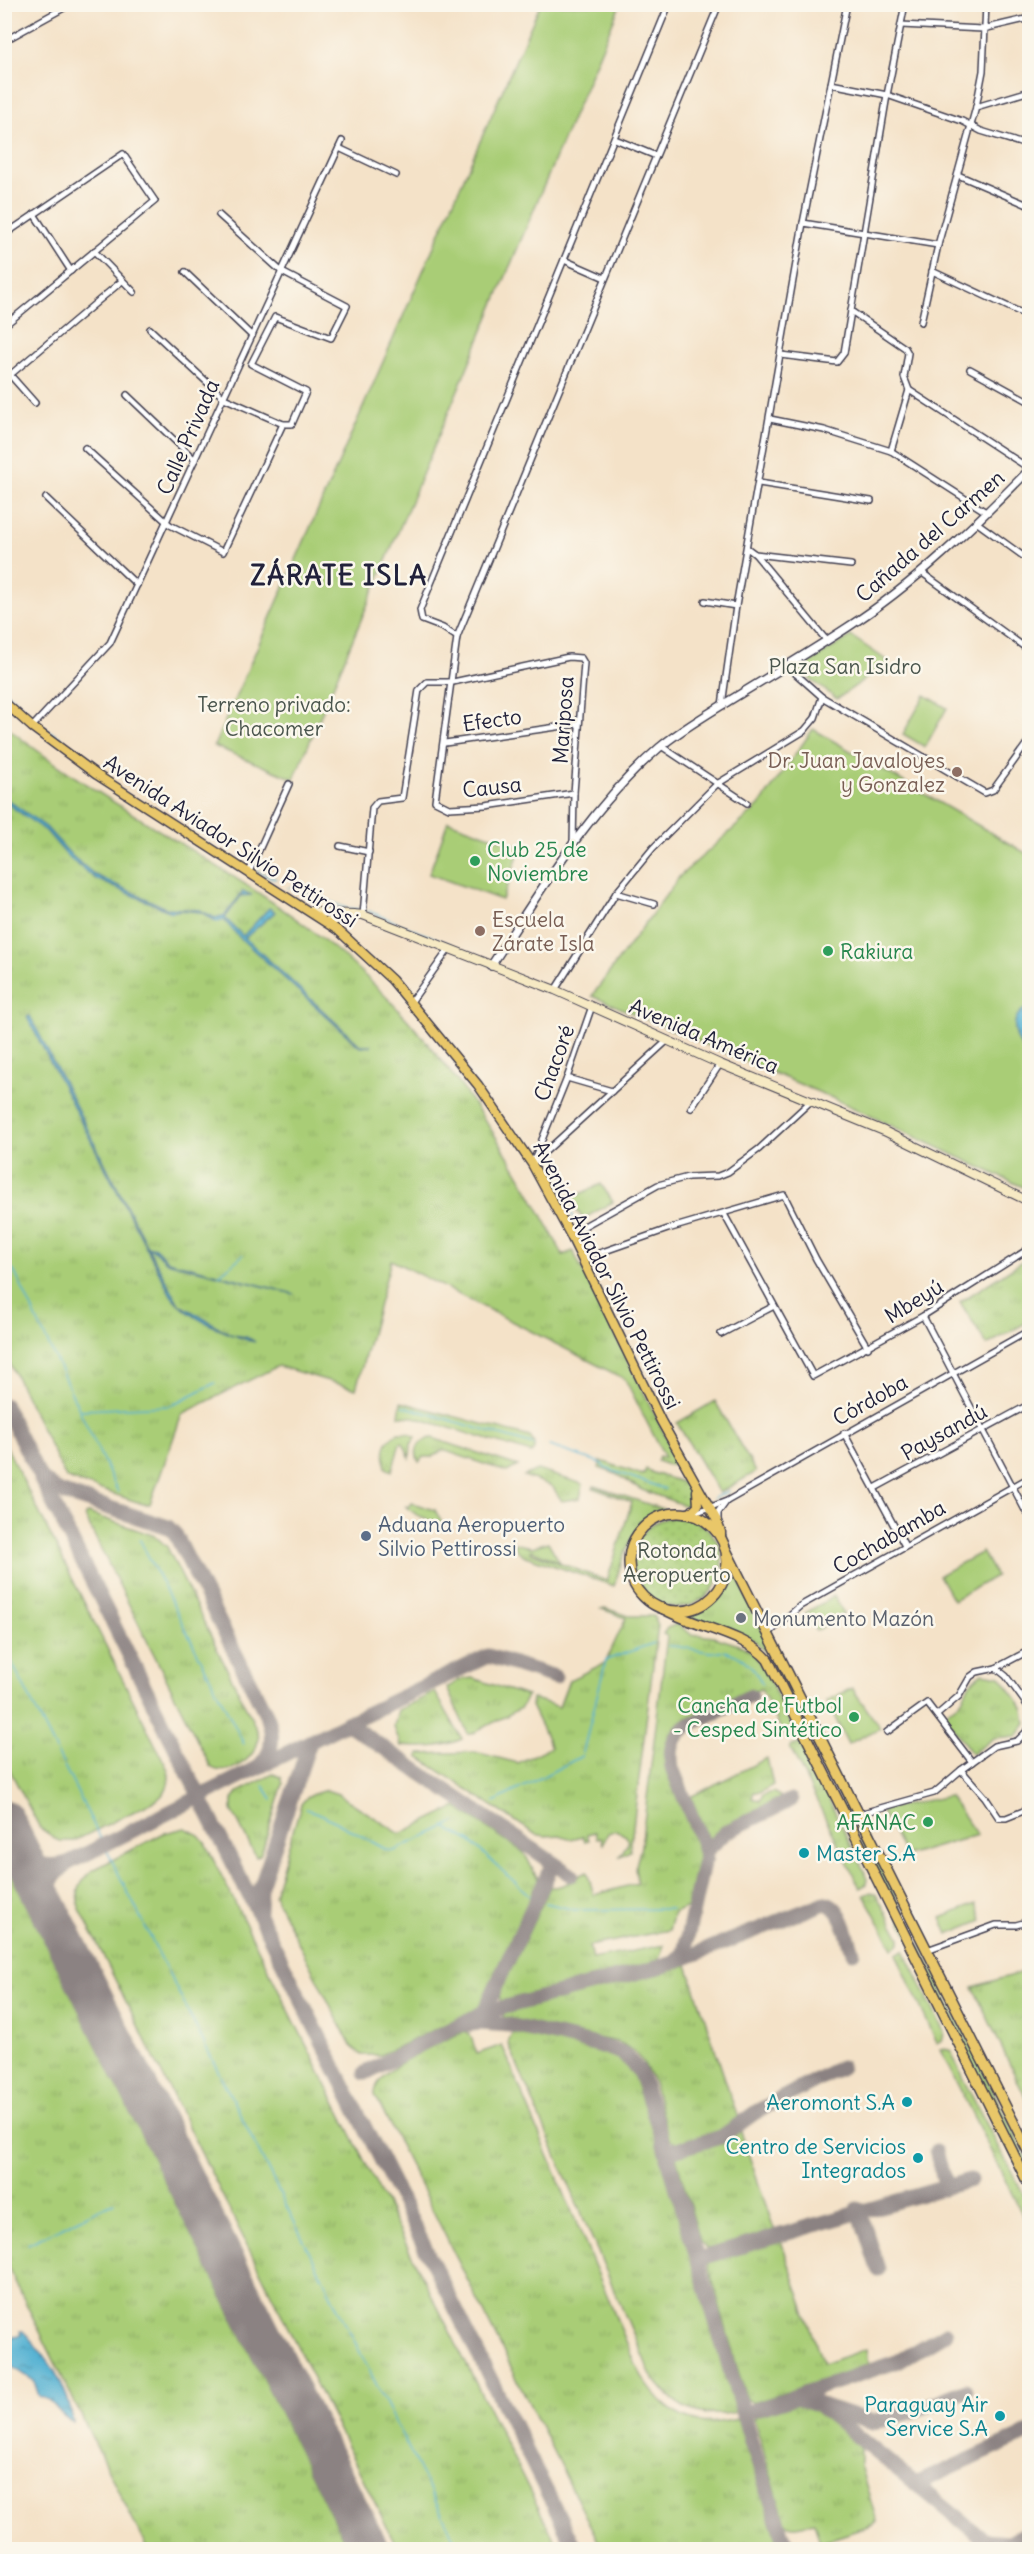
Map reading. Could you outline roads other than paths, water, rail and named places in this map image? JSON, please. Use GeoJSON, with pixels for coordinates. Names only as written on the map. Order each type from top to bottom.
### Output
{"type":"FeatureCollection","features":[{"type":"Feature","properties":{"kind":"highway"},"geometry":{"type":"LineString","coordinates":[[662,1608],[688,1610],[711,1598],[724,1577],[727,1564],[723,1542],[706,1522],[687,1514],[672,1514],[650,1522],[642,1530],[631,1550],[629,1561],[634,1583],[647,1600],[681,1619],[746,1642],[768,1660],[1029,2187]]}},
{"type":"Feature","properties":{"kind":"highway","name":"Avenida Aviador Silvio Pettirossi"},"geometry":{"type":"LineString","coordinates":[[723,1542],[1029,2155]]}},
{"type":"Feature","properties":{"kind":"main road","name":"Avenida Aviador Silvio Pettirossi"},"geometry":{"type":"LineString","coordinates":[[4,702],[32,727],[97,775],[327,922],[376,963],[411,1002],[478,1085],[532,1164],[570,1234],[696,1488],[710,1508],[723,1542]]}},
{"type":"Feature","properties":{"kind":"main road","name":"Avenida América"},"geometry":{"type":"LineString","coordinates":[[311,911],[327,915],[362,915],[555,990],[720,1064],[894,1135],[1029,1202]]}},
{"type":"Feature","properties":{"kind":"main road"},"geometry":{"type":"LineString","coordinates":[[327,922],[362,915]]}},
{"type":"Feature","properties":{"kind":"main road"},"geometry":{"type":"LineString","coordinates":[[687,1514],[698,1505],[696,1488]]}},
{"type":"Feature","properties":{"kind":"street"},"geometry":{"type":"LineString","coordinates":[[4,41],[71,4]]}},
{"type":"Feature","properties":{"kind":"street"},"geometry":{"type":"LineString","coordinates":[[458,637],[422,620],[420,610],[669,4]]}},
{"type":"Feature","properties":{"kind":"street"},"geometry":{"type":"LineString","coordinates":[[445,743],[458,637],[719,4]]}},
{"type":"Feature","properties":{"kind":"street"},"geometry":{"type":"LineString","coordinates":[[722,705],[736,606],[803,222],[847,4]]}},
{"type":"Feature","properties":{"kind":"street"},"geometry":{"type":"LineString","coordinates":[[781,355],[837,362],[844,353],[887,95],[905,4]]}},
{"type":"Feature","properties":{"kind":"street"},"geometry":{"type":"LineString","coordinates":[[921,322],[938,245],[976,107],[983,71],[983,29],[986,4]]}},
{"type":"Feature","properties":{"kind":"street"},"geometry":{"type":"LineString","coordinates":[[901,25],[983,29],[1029,18]]}},
{"type":"Feature","properties":{"kind":"street"},"geometry":{"type":"LineString","coordinates":[[831,84],[887,95],[1029,146]]}},
{"type":"Feature","properties":{"kind":"street"},"geometry":{"type":"LineString","coordinates":[[976,107],[1029,91]]}},
{"type":"Feature","properties":{"kind":"street"},"geometry":{"type":"LineString","coordinates":[[615,139],[656,156]]}},
{"type":"Feature","properties":{"kind":"street","name":"Calle Privada"},"geometry":{"type":"LineString","coordinates":[[32,727],[110,643],[342,141]]}},
{"type":"Feature","properties":{"kind":"street"},"geometry":{"type":"LineString","coordinates":[[339,148],[396,175]]}},
{"type":"Feature","properties":{"kind":"street"},"geometry":{"type":"LineString","coordinates":[[4,235],[125,154],[155,201],[4,326]]}},
{"type":"Feature","properties":{"kind":"street"},"geometry":{"type":"LineString","coordinates":[[958,175],[1029,206]]}},
{"type":"Feature","properties":{"kind":"street"},"geometry":{"type":"LineString","coordinates":[[34,214],[71,271]]}},
{"type":"Feature","properties":{"kind":"street"},"geometry":{"type":"LineString","coordinates":[[150,329],[224,398],[283,424],[292,424],[307,393],[251,366],[276,317],[331,338],[347,306],[282,272],[219,215]]}},
{"type":"Feature","properties":{"kind":"street"},"geometry":{"type":"LineString","coordinates":[[803,222],[938,245]]}},
{"type":"Feature","properties":{"kind":"street"},"geometry":{"type":"LineString","coordinates":[[94,251],[134,292]]}},
{"type":"Feature","properties":{"kind":"street"},"geometry":{"type":"LineString","coordinates":[[564,260],[605,278]]}},
{"type":"Feature","properties":{"kind":"street"},"geometry":{"type":"LineString","coordinates":[[932,271],[1029,317]]}},
{"type":"Feature","properties":{"kind":"street"},"geometry":{"type":"LineString","coordinates":[[185,272],[252,336]]}},
{"type":"Feature","properties":{"kind":"street"},"geometry":{"type":"LineString","coordinates":[[10,375],[122,281]]}},
{"type":"Feature","properties":{"kind":"street"},"geometry":{"type":"LineString","coordinates":[[851,311],[907,351],[904,377],[909,390],[1029,469]]}},
{"type":"Feature","properties":{"kind":"street"},"geometry":{"type":"LineString","coordinates":[[4,368],[35,403]]}},
{"type":"Feature","properties":{"kind":"street"},"geometry":{"type":"LineString","coordinates":[[970,369],[1029,402]]}},
{"type":"Feature","properties":{"kind":"street"},"geometry":{"type":"LineString","coordinates":[[891,451],[909,390]]}},
{"type":"Feature","properties":{"kind":"street"},"geometry":{"type":"LineString","coordinates":[[127,395],[195,460]]}},
{"type":"Feature","properties":{"kind":"street"},"geometry":{"type":"LineString","coordinates":[[770,419],[824,430],[891,451],[986,513]]}},
{"type":"Feature","properties":{"kind":"street"},"geometry":{"type":"LineString","coordinates":[[85,448],[167,522],[224,551],[283,424]]}},
{"type":"Feature","properties":{"kind":"street","name":"Cañada del Carmen"},"geometry":{"type":"LineString","coordinates":[[491,966],[573,844],[632,774],[661,746],[889,599],[986,513],[1029,469]]}},
{"type":"Feature","properties":{"kind":"street"},"geometry":{"type":"LineString","coordinates":[[759,483],[871,501]]}},
{"type":"Feature","properties":{"kind":"street"},"geometry":{"type":"LineString","coordinates":[[46,498],[137,585]]}},
{"type":"Feature","properties":{"kind":"street"},"geometry":{"type":"LineString","coordinates":[[976,522],[1029,561]]}},
{"type":"Feature","properties":{"kind":"street"},"geometry":{"type":"LineString","coordinates":[[747,548],[755,554],[827,641]]}},
{"type":"Feature","properties":{"kind":"street"},"geometry":{"type":"LineString","coordinates":[[755,554],[851,565]]}},
{"type":"Feature","properties":{"kind":"street"},"geometry":{"type":"LineString","coordinates":[[921,572],[1029,651]]}},
{"type":"Feature","properties":{"kind":"street"},"geometry":{"type":"LineString","coordinates":[[705,601],[736,606]]}},
{"type":"Feature","properties":{"kind":"street","name":"Mariposa"},"geometry":{"type":"LineString","coordinates":[[453,682],[578,657],[584,663],[578,724],[573,844]]}},
{"type":"Feature","properties":{"kind":"street"},"geometry":{"type":"LineString","coordinates":[[787,666],[822,697],[985,793],[993,790],[1029,739]]}},
{"type":"Feature","properties":{"kind":"street"},"geometry":{"type":"LineString","coordinates":[[362,915],[374,804],[382,800],[402,798],[419,690],[427,682],[436,680],[453,682]]}},
{"type":"Feature","properties":{"kind":"street"},"geometry":{"type":"LineString","coordinates":[[555,990],[616,893],[653,848],[717,784],[804,731],[815,718],[822,697]]}},
{"type":"Feature","properties":{"kind":"street","name":"Efecto"},"geometry":{"type":"LineString","coordinates":[[445,743],[578,724]]}},
{"type":"Feature","properties":{"kind":"street","name":"Causa"},"geometry":{"type":"LineString","coordinates":[[445,743],[435,801],[448,808],[486,806],[574,793]]}},
{"type":"Feature","properties":{"kind":"street"},"geometry":{"type":"LineString","coordinates":[[661,746],[747,803]]}},
{"type":"Feature","properties":{"kind":"street"},"geometry":{"type":"LineString","coordinates":[[249,872],[289,784]]}},
{"type":"Feature","properties":{"kind":"street"},"geometry":{"type":"LineString","coordinates":[[340,846],[369,852]]}},
{"type":"Feature","properties":{"kind":"street"},"geometry":{"type":"LineString","coordinates":[[616,893],[654,904]]}},
{"type":"Feature","properties":{"kind":"street"},"geometry":{"type":"LineString","coordinates":[[411,1002],[449,949]]}},
{"type":"Feature","properties":{"kind":"street","name":"Chacoré"},"geometry":{"type":"LineString","coordinates":[[532,1164],[567,1078],[592,1006]]}},
{"type":"Feature","properties":{"kind":"street"},"geometry":{"type":"LineString","coordinates":[[532,1164],[668,1040]]}},
{"type":"Feature","properties":{"kind":"street"},"geometry":{"type":"LineString","coordinates":[[691,1108],[720,1064]]}},
{"type":"Feature","properties":{"kind":"street"},"geometry":{"type":"LineString","coordinates":[[567,1078],[612,1091]]}},
{"type":"Feature","properties":{"kind":"street"},"geometry":{"type":"LineString","coordinates":[[570,1234],[658,1185],[688,1177],[718,1176],[729,1172],[759,1149],[811,1101]]}},
{"type":"Feature","properties":{"kind":"street"},"geometry":{"type":"LineString","coordinates":[[582,1260],[668,1229],[785,1196],[816,1260],[868,1348]]}},
{"type":"Feature","properties":{"kind":"street"},"geometry":{"type":"LineString","coordinates":[[721,1334],[774,1306],[724,1214]]}},
{"type":"Feature","properties":{"kind":"street","name":"Mbeyú"},"geometry":{"type":"LineString","coordinates":[[774,1306],[812,1376],[816,1376],[923,1316],[1029,1248]]}},
{"type":"Feature","properties":{"kind":"street"},"geometry":{"type":"LineString","coordinates":[[923,1316],[1026,1512]]}},
{"type":"Feature","properties":{"kind":"street","name":"Córdoba"},"geometry":{"type":"LineString","coordinates":[[687,1514],[727,1501],[1029,1330]]}},
{"type":"Feature","properties":{"kind":"street","name":"Paysandú"},"geometry":{"type":"LineString","coordinates":[[874,1488],[1029,1404]]}},
{"type":"Feature","properties":{"kind":"street"},"geometry":{"type":"LineString","coordinates":[[844,1433],[905,1546]]}},
{"type":"Feature","properties":{"kind":"street","name":"Cochabamba"},"geometry":{"type":"LineString","coordinates":[[770,1633],[800,1606],[1029,1477]]}},
{"type":"Feature","properties":{"kind":"street"},"geometry":{"type":"LineString","coordinates":[[718,1524],[718,1513],[727,1501]]}},
{"type":"Feature","properties":{"kind":"street"},"geometry":{"type":"LineString","coordinates":[[937,1714],[959,1696],[970,1677],[983,1670],[996,1668],[1029,1650]]}},
{"type":"Feature","properties":{"kind":"street"},"geometry":{"type":"LineString","coordinates":[[996,1668],[1006,1676],[1029,1709]]}},
{"type":"Feature","properties":{"kind":"street"},"geometry":{"type":"LineString","coordinates":[[887,1732],[924,1704],[930,1705],[972,1762]]}},
{"type":"Feature","properties":{"kind":"street"},"geometry":{"type":"LineString","coordinates":[[859,1814],[931,1795],[998,1744],[1017,1741],[1029,1728]]}},
{"type":"Feature","properties":{"kind":"street"},"geometry":{"type":"LineString","coordinates":[[961,1770],[985,1797],[999,1818],[1006,1818],[1026,1810]]}},
{"type":"Feature","properties":{"kind":"street"},"geometry":{"type":"LineString","coordinates":[[927,1950],[996,1924],[1016,1925],[1029,1921]]}},
{"type":"Feature","properties":{"kind":"water"},"geometry":{"type":"Polygon","coordinates":[[[5,798],[46,827],[72,856],[95,875],[166,908],[200,910],[215,918],[225,915],[243,892],[252,895],[241,896],[225,918],[243,936],[269,908],[275,912],[245,938],[360,1045],[371,1046],[360,1047],[238,936],[224,920],[217,922],[201,912],[180,910],[171,912],[96,879],[69,858],[46,831],[5,802],[5,798]]]}},
{"type":"Feature","properties":{"kind":"water"},"geometry":{"type":"Polygon","coordinates":[[[1028,1008],[1030,1010],[1029,1055],[1020,1044],[1015,1030],[1017,1017],[1028,1008]]]}},
{"type":"Feature","properties":{"kind":"water"},"geometry":{"type":"Polygon","coordinates":[[[30,1016],[147,1246],[155,1248],[168,1261],[294,1294],[167,1262],[154,1250],[148,1248],[179,1304],[171,1295],[27,1017],[30,1016]]]}},
{"type":"Feature","properties":{"kind":"water"},"geometry":{"type":"Polygon","coordinates":[[[179,1304],[229,1333],[187,1311],[179,1304]]]}},
{"type":"Feature","properties":{"kind":"water"},"geometry":{"type":"Polygon","coordinates":[[[234,1335],[247,1337],[255,1342],[245,1339],[234,1335]]]}},
{"type":"Feature","properties":{"kind":"water"},"geometry":{"type":"Polygon","coordinates":[[[20,2331],[23,2331],[32,2341],[56,2373],[67,2396],[73,2422],[49,2401],[39,2396],[34,2381],[10,2365],[7,2356],[9,2347],[7,2342],[13,2336],[21,2335],[20,2331]]]}},
{"type":"Feature","properties":{"kind":"waterway"},"geometry":{"type":"LineString","coordinates":[[4,690],[35,720]]}},
{"type":"Feature","properties":{"kind":"waterway"},"geometry":{"type":"LineString","coordinates":[[42,727],[61,738],[104,774]]}},
{"type":"Feature","properties":{"kind":"waterway"},"geometry":{"type":"LineString","coordinates":[[256,871],[276,879]]}},
{"type":"Feature","properties":{"kind":"waterway"},"geometry":{"type":"LineString","coordinates":[[288,888],[293,887],[345,908],[358,909]]}},
{"type":"Feature","properties":{"kind":"waterway"},"geometry":{"type":"LineString","coordinates":[[368,911],[451,945]]}},
{"type":"Feature","properties":{"kind":"waterway"},"geometry":{"type":"LineString","coordinates":[[552,1180],[577,1223]]}},
{"type":"Feature","properties":{"kind":"waterway"},"geometry":{"type":"LineString","coordinates":[[219,1275],[243,1255]]}},
{"type":"Feature","properties":{"kind":"waterway"},"geometry":{"type":"LineString","coordinates":[[4,1256],[16,1275],[118,1492]]}},
{"type":"Feature","properties":{"kind":"waterway"},"geometry":{"type":"LineString","coordinates":[[80,1410],[170,1406],[215,1383]]}},
{"type":"Feature","properties":{"kind":"waterway"},"geometry":{"type":"LineString","coordinates":[[403,1406],[534,1445]]}},
{"type":"Feature","properties":{"kind":"waterway"},"geometry":{"type":"LineString","coordinates":[[549,1446],[601,1463],[605,1468],[665,1489]]}},
{"type":"Feature","properties":{"kind":"waterway"},"geometry":{"type":"LineString","coordinates":[[714,1498],[729,1491]]}},
{"type":"Feature","properties":{"kind":"waterway"},"geometry":{"type":"LineString","coordinates":[[140,1540],[244,1744]]}},
{"type":"Feature","properties":{"kind":"waterway"},"geometry":{"type":"LineString","coordinates":[[494,1802],[582,1756],[606,1660],[654,1643]]}},
{"type":"Feature","properties":{"kind":"waterway"},"geometry":{"type":"LineString","coordinates":[[668,1646],[711,1652],[723,1651],[736,1655],[751,1667],[762,1684]]}},
{"type":"Feature","properties":{"kind":"waterway"},"geometry":{"type":"LineString","coordinates":[[4,1647],[460,2550]]}},
{"type":"Feature","properties":{"kind":"waterway"},"geometry":{"type":"LineString","coordinates":[[263,1785],[272,1799]]}},
{"type":"Feature","properties":{"kind":"waterway"},"geometry":{"type":"LineString","coordinates":[[306,1809],[323,1815],[387,1850],[394,1851],[455,1822]]}},
{"type":"Feature","properties":{"kind":"waterway"},"geometry":{"type":"LineString","coordinates":[[445,1827],[470,1841],[529,1895]]}},
{"type":"Feature","properties":{"kind":"waterway"},"geometry":{"type":"LineString","coordinates":[[546,1903],[575,1910],[671,1909]]}},
{"type":"Feature","properties":{"kind":"waterway"},"geometry":{"type":"LineString","coordinates":[[28,2244],[114,2202]]}},
{"type":"Feature","properties":{"kind":"place","name":"Dr. Juan Javaloyes y Gonzalez"},"geometry":{"type":"Point","coordinates":[957,772]}},
{"type":"Feature","properties":{"kind":"place","name":"Club 25 de Noviembre"},"geometry":{"type":"Point","coordinates":[475,861]}},
{"type":"Feature","properties":{"kind":"place","name":"Escuela Zárate Isla"},"geometry":{"type":"Point","coordinates":[480,931]}},
{"type":"Feature","properties":{"kind":"place","name":"Rakiura"},"geometry":{"type":"Point","coordinates":[828,951]}},
{"type":"Feature","properties":{"kind":"place","name":"Aduana Aeropuerto Silvio Pettirossi"},"geometry":{"type":"Point","coordinates":[366,1536]}},
{"type":"Feature","properties":{"kind":"place","name":"Monumento Mazón"},"geometry":{"type":"Point","coordinates":[741,1618]}},
{"type":"Feature","properties":{"kind":"place","name":"Cancha de Futbol - Cesped Sintético"},"geometry":{"type":"Point","coordinates":[854,1717]}},
{"type":"Feature","properties":{"kind":"place","name":"AFANAC"},"geometry":{"type":"Point","coordinates":[928,1822]}},
{"type":"Feature","properties":{"kind":"place","name":"Master S.A"},"geometry":{"type":"Point","coordinates":[804,1853]}},
{"type":"Feature","properties":{"kind":"place","name":"Aeromont S.A"},"geometry":{"type":"Point","coordinates":[907,2102]}},
{"type":"Feature","properties":{"kind":"place","name":"Centro de Servicios Integrados"},"geometry":{"type":"Point","coordinates":[918,2158]}},
{"type":"Feature","properties":{"kind":"place","name":"Paraguay Air Service S.A"},"geometry":{"type":"Point","coordinates":[1000,2416]}},
{"type":"Feature","properties":{"kind":"district","name":"ZÁRATE ISLA"},"geometry":{"type":"Point","coordinates":[339,575]}},
{"type":"Feature","properties":{"kind":"park label","name":"Plaza San Isidro"},"geometry":{"type":"Point","coordinates":[845,666]}},
{"type":"Feature","properties":{"kind":"park label","name":"Terreno privado: Chacomer"},"geometry":{"type":"Point","coordinates":[274,716]}},
{"type":"Feature","properties":{"kind":"park label","name":"Rotonda Aeropuerto"},"geometry":{"type":"Point","coordinates":[677,1562]}}]}
